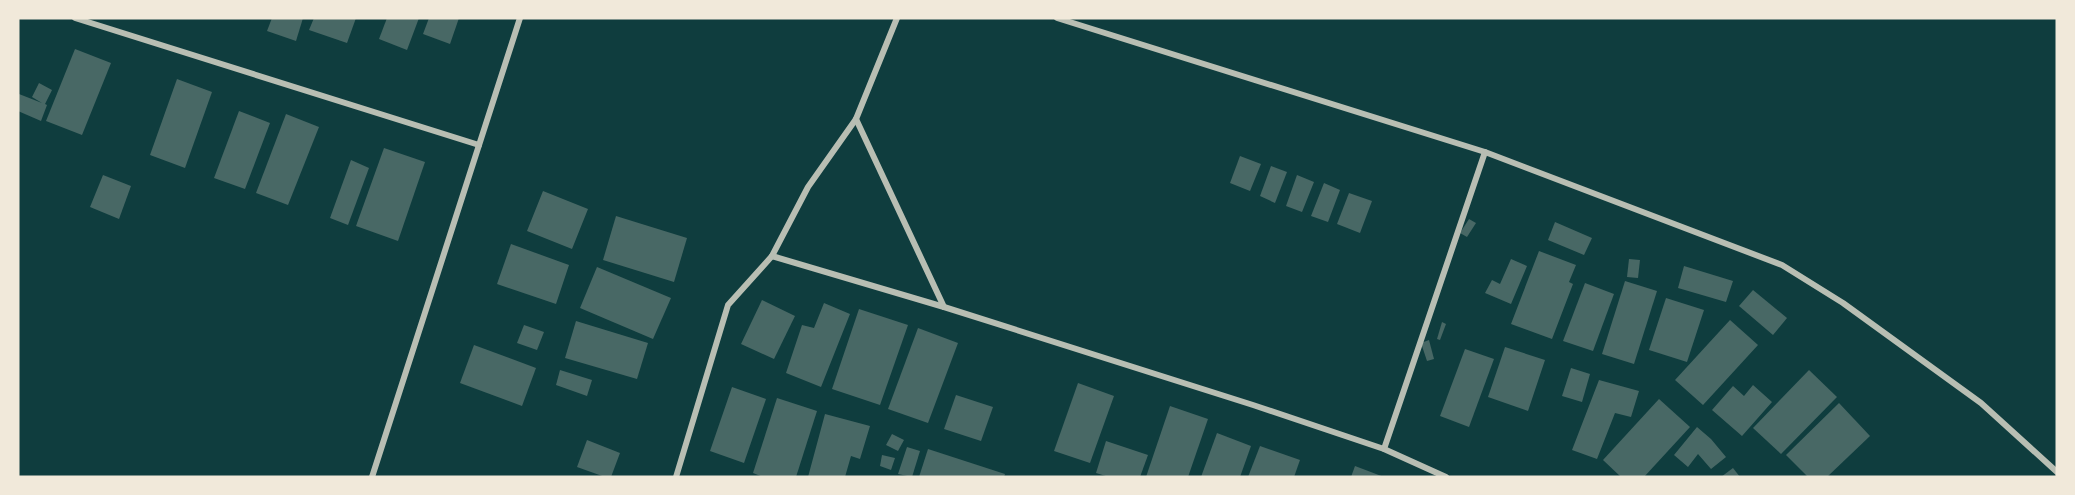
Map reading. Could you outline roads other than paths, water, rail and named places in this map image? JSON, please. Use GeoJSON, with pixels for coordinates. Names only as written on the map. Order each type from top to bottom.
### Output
{"type":"FeatureCollection","features":[{"type":"Feature","properties":{"kind":"street"},"geometry":{"type":"LineString","coordinates":[[75,18],[479,145]]}},
{"type":"Feature","properties":{"kind":"street"},"geometry":{"type":"LineString","coordinates":[[372,477],[520,18]]}},
{"type":"Feature","properties":{"kind":"street"},"geometry":{"type":"LineString","coordinates":[[676,477],[728,306],[772,256],[808,187],[856,119],[897,18]]}},
{"type":"Feature","properties":{"kind":"street"},"geometry":{"type":"LineString","coordinates":[[1057,18],[1485,152],[1782,265],[1843,303],[1981,403],[2057,472]]}},
{"type":"Feature","properties":{"kind":"street"},"geometry":{"type":"LineString","coordinates":[[856,119],[944,307]]}},
{"type":"Feature","properties":{"kind":"street"},"geometry":{"type":"LineString","coordinates":[[1384,449],[1485,152]]}},
{"type":"Feature","properties":{"kind":"street"},"geometry":{"type":"LineString","coordinates":[[772,256],[944,307],[1384,449],[1446,477]]}}]}
